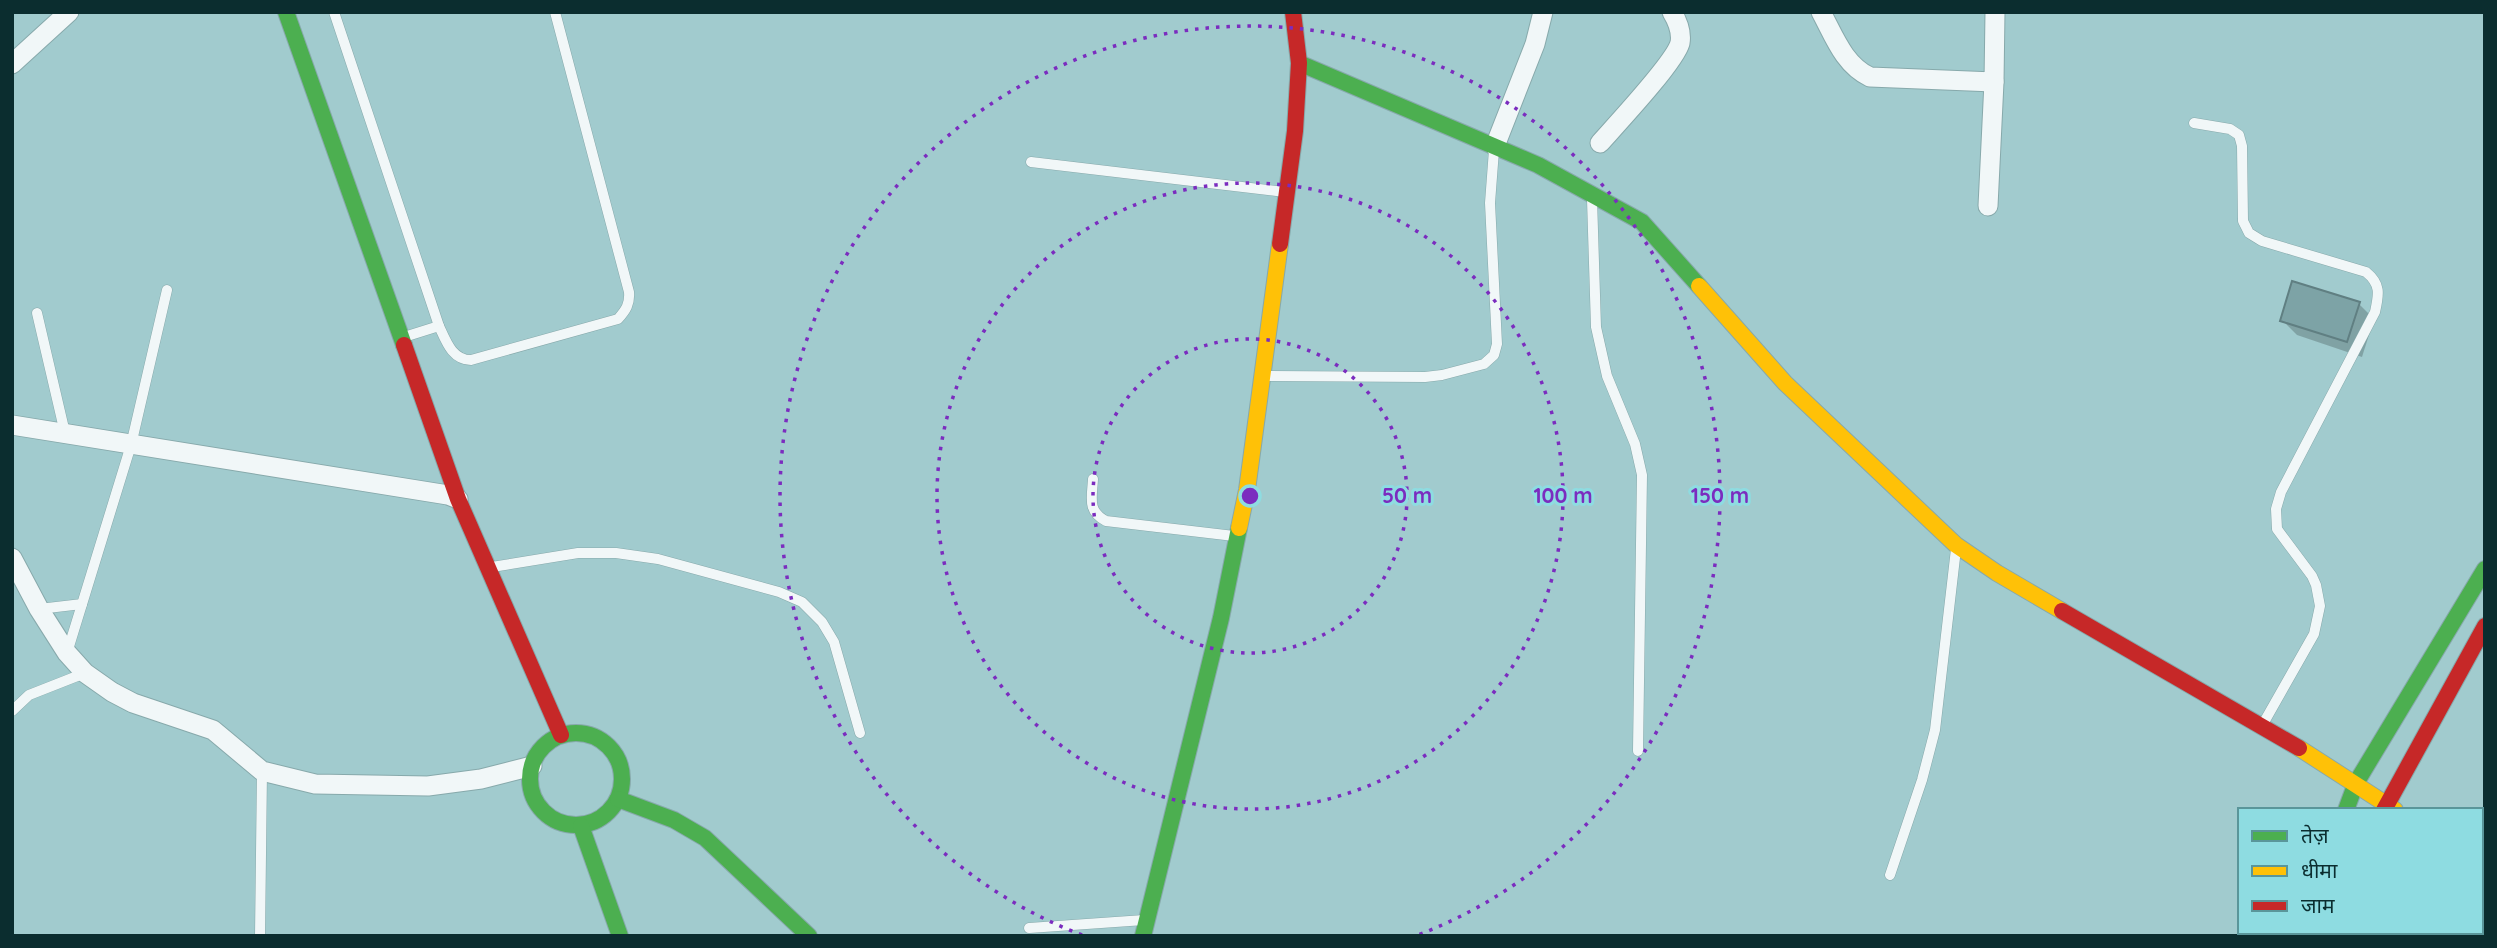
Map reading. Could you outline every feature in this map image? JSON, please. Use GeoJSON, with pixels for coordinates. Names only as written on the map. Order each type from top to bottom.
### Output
{"type":"FeatureCollection","features":[{"type":"Feature","properties":{"kind":"street"},"geometry":{"type":"LineString","coordinates":[[12,64],[68,12]]}},
{"type":"Feature","properties":{"kind":"street"},"geometry":{"type":"LineString","coordinates":[[286,12],[457,499],[561,735]]}},
{"type":"Feature","properties":{"kind":"street"},"geometry":{"type":"LineString","coordinates":[[1145,928],[1221,618],[1247,490],[1295,131],[1299,63],[1293,12]]}},
{"type":"Feature","properties":{"kind":"street"},"geometry":{"type":"LineString","coordinates":[[1495,146],[1535,44],[1543,12]]}},
{"type":"Feature","properties":{"kind":"street"},"geometry":{"type":"LineString","coordinates":[[1601,143],[1670,61],[1680,45],[1681,30],[1672,12]]}},
{"type":"Feature","properties":{"kind":"street"},"geometry":{"type":"LineString","coordinates":[[1821,12],[1848,61],[1858,72],[1870,77],[1994,82]]}},
{"type":"Feature","properties":{"kind":"street"},"geometry":{"type":"LineString","coordinates":[[1988,206],[1995,12]]}},
{"type":"Feature","properties":{"kind":"street"},"geometry":{"type":"LineString","coordinates":[[1299,63],[1538,165],[1642,222],[1785,383],[1956,545],[1997,573],[2314,757],[2356,783],[2388,808],[2485,626]]}},
{"type":"Feature","properties":{"kind":"street"},"geometry":{"type":"LineString","coordinates":[[12,425],[448,495],[457,499]]}},
{"type":"Feature","properties":{"kind":"street"},"geometry":{"type":"LineString","coordinates":[[12,558],[67,653],[85,673],[132,703],[213,730],[262,771],[315,784],[428,786],[481,779],[532,766]]}},
{"type":"Feature","properties":{"kind":"street"},"geometry":{"type":"LineString","coordinates":[[2347,808],[2356,783],[2485,569]]}},
{"type":"Feature","properties":{"kind":"street"},"geometry":{"type":"LineString","coordinates":[[561,735],[590,735],[604,741],[615,753],[622,776],[618,799],[609,812],[596,821],[581,826],[558,821],[540,808],[533,796],[530,781],[532,766],[538,753],[548,742],[561,735]]}},
{"type":"Feature","properties":{"kind":"street"},"geometry":{"type":"LineString","coordinates":[[618,799],[687,825],[705,838],[809,936]]}},
{"type":"Feature","properties":{"kind":"street"},"geometry":{"type":"LineString","coordinates":[[581,826],[620,936]]}},
{"type":"Feature","properties":{"kind":"lane"},"geometry":{"type":"LineString","coordinates":[[334,12],[439,326],[456,356],[465,360],[618,319],[629,301],[555,12]]}},
{"type":"Feature","properties":{"kind":"lane"},"geometry":{"type":"LineString","coordinates":[[2194,123],[2230,129],[2239,135],[2242,146],[2243,220],[2249,233],[2262,241],[2365,272],[2375,279],[2380,292],[2375,312],[2281,492],[2276,509],[2277,528],[2312,576],[2320,606],[2314,634],[2262,726]]}},
{"type":"Feature","properties":{"kind":"lane"},"geometry":{"type":"LineString","coordinates":[[1262,376],[1425,377],[1484,364],[1494,355],[1497,344],[1490,202],[1495,146]]}},
{"type":"Feature","properties":{"kind":"lane"},"geometry":{"type":"LineString","coordinates":[[1031,162],[1287,192]]}},
{"type":"Feature","properties":{"kind":"lane"},"geometry":{"type":"LineString","coordinates":[[1592,195],[1597,327],[1607,376],[1635,443],[1642,475],[1638,751]]}},
{"type":"Feature","properties":{"kind":"lane"},"geometry":{"type":"LineString","coordinates":[[67,653],[131,444],[167,290]]}},
{"type":"Feature","properties":{"kind":"lane"},"geometry":{"type":"LineString","coordinates":[[37,313],[65,433]]}},
{"type":"Feature","properties":{"kind":"lane"},"geometry":{"type":"LineString","coordinates":[[401,338],[439,326]]}},
{"type":"Feature","properties":{"kind":"lane"},"geometry":{"type":"LineString","coordinates":[[1093,480],[1092,508],[1096,516],[1105,522],[1238,537]]}},
{"type":"Feature","properties":{"kind":"lane"},"geometry":{"type":"LineString","coordinates":[[1890,875],[1922,780],[1935,730],[1956,545]]}},
{"type":"Feature","properties":{"kind":"lane"},"geometry":{"type":"LineString","coordinates":[[487,567],[578,553],[615,553],[658,559],[802,602],[822,622],[834,642],[860,733]]}},
{"type":"Feature","properties":{"kind":"lane"},"geometry":{"type":"LineString","coordinates":[[40,609],[82,604]]}},
{"type":"Feature","properties":{"kind":"lane"},"geometry":{"type":"LineString","coordinates":[[12,711],[29,695],[85,673]]}},
{"type":"Feature","properties":{"kind":"lane"},"geometry":{"type":"LineString","coordinates":[[260,936],[262,771]]}},
{"type":"Feature","properties":{"kind":"lane"},"geometry":{"type":"LineString","coordinates":[[1029,928],[1145,928]]}},
{"type":"Feature","properties":{"kind":"building"},"geometry":{"type":"Polygon","coordinates":[[[2292,281],[2360,302],[2347,342],[2280,321],[2292,281]]]}},
{"type":"Feature","properties":{"kind":"traffic: fast"},"geometry":{"type":"LineString","coordinates":[[286,12],[404,345]]}},
{"type":"Feature","properties":{"kind":"traffic: fast"},"geometry":{"type":"LineString","coordinates":[[1299,63],[1538,165],[1642,222],[1699,286]]}},
{"type":"Feature","properties":{"kind":"traffic: fast"},"geometry":{"type":"LineString","coordinates":[[1143,936],[1221,618],[1239,528]]}},
{"type":"Feature","properties":{"kind":"traffic: fast"},"geometry":{"type":"LineString","coordinates":[[2347,808],[2356,783],[2485,569]]}},
{"type":"Feature","properties":{"kind":"traffic: fast"},"geometry":{"type":"LineString","coordinates":[[576,733],[594,736],[609,746],[619,761],[622,779],[619,797],[609,812],[594,822],[576,825],[558,822],[543,812],[533,797],[530,779],[533,761],[543,746],[558,736],[576,733]]}},
{"type":"Feature","properties":{"kind":"traffic: fast"},"geometry":{"type":"LineString","coordinates":[[618,799],[674,820],[705,838],[809,936]]}},
{"type":"Feature","properties":{"kind":"traffic: fast"},"geometry":{"type":"LineString","coordinates":[[581,826],[620,936]]}},
{"type":"Feature","properties":{"kind":"traffic: slow"},"geometry":{"type":"LineString","coordinates":[[1239,528],[1247,490],[1280,244]]}},
{"type":"Feature","properties":{"kind":"traffic: slow"},"geometry":{"type":"LineString","coordinates":[[1699,286],[1785,383],[1956,545],[2062,611]]}},
{"type":"Feature","properties":{"kind":"traffic: slow"},"geometry":{"type":"LineString","coordinates":[[2299,748],[2392,808]]}},
{"type":"Feature","properties":{"kind":"traffic: jam"},"geometry":{"type":"LineString","coordinates":[[1280,244],[1295,131],[1299,63],[1293,12]]}},
{"type":"Feature","properties":{"kind":"traffic: jam"},"geometry":{"type":"LineString","coordinates":[[404,345],[458,499],[561,735]]}},
{"type":"Feature","properties":{"kind":"traffic: jam"},"geometry":{"type":"LineString","coordinates":[[2062,611],[2299,748]]}},
{"type":"Feature","properties":{"kind":"traffic: jam"},"geometry":{"type":"LineString","coordinates":[[2385,808],[2485,626]]}}]}
